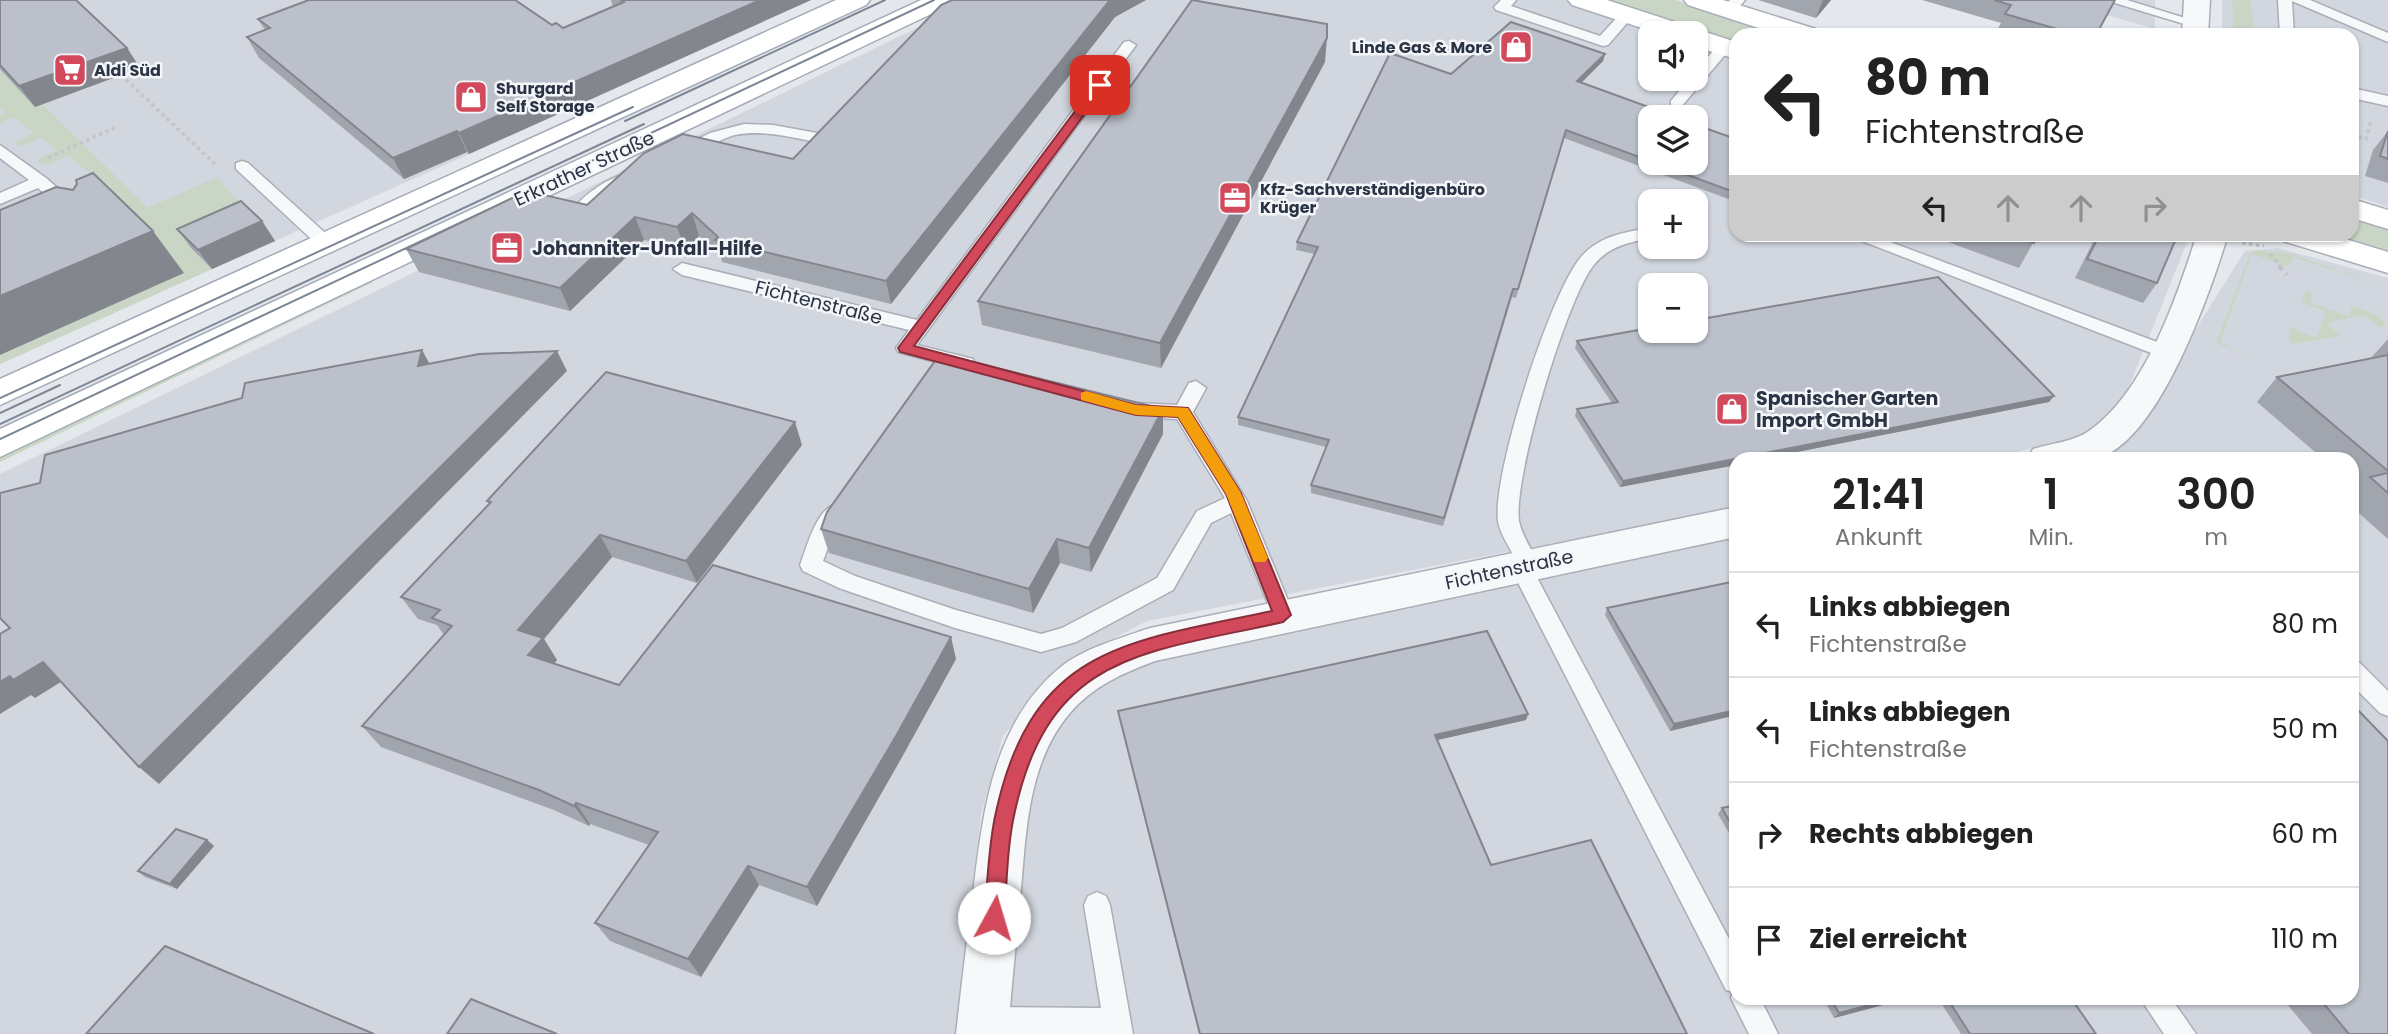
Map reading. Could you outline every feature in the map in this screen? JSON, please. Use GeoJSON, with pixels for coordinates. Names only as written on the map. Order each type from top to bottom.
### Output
{"type":"FeatureCollection","features":[{"type":"Feature","properties":{"kind":"main road","name":"Erkrather Straße"},"geometry":{"type":"LineString","coordinates":[[0,393],[857,0]]}},
{"type":"Feature","properties":{"kind":"main road","name":"Erkrather Straße"},"geometry":{"type":"LineString","coordinates":[[0,444],[942,0]]}},
{"type":"Feature","properties":{"kind":"main road"},"geometry":{"type":"LineString","coordinates":[[1581,0],[1645,21]]}},
{"type":"Feature","properties":{"kind":"main road"},"geometry":{"type":"LineString","coordinates":[[1697,0],[1733,5],[1790,28]]}},
{"type":"Feature","properties":{"kind":"main road"},"geometry":{"type":"LineString","coordinates":[[1708,42],[1729,49]]}},
{"type":"Feature","properties":{"kind":"main road"},"geometry":{"type":"LineString","coordinates":[[2359,210],[2388,220]]}},
{"type":"Feature","properties":{"kind":"main road"},"geometry":{"type":"LineString","coordinates":[[2291,242],[2388,263]]}},
{"type":"Feature","properties":{"kind":"street"},"geometry":{"type":"LineString","coordinates":[[2065,452],[2103,440],[2143,398],[2158,374],[2166,352],[2223,242]]}},
{"type":"Feature","properties":{"kind":"street","name":"Fichtenstraße"},"geometry":{"type":"LineString","coordinates":[[983,1028],[1005,814],[1020,756],[1040,717],[1059,695],[1096,666],[1150,645],[1283,615],[1729,523]]}},
{"type":"Feature","properties":{"kind":"lane"},"geometry":{"type":"LineString","coordinates":[[1508,0],[1501,7],[1603,42],[1627,15]]}},
{"type":"Feature","properties":{"kind":"lane"},"geometry":{"type":"LineString","coordinates":[[2112,0],[2195,19]]}},
{"type":"Feature","properties":{"kind":"lane"},"geometry":{"type":"LineString","coordinates":[[2285,0],[2287,28]]}},
{"type":"Feature","properties":{"kind":"lane"},"geometry":{"type":"LineString","coordinates":[[2298,0],[2388,38]]}},
{"type":"Feature","properties":{"kind":"lane"},"geometry":{"type":"LineString","coordinates":[[2339,17],[2340,28]]}},
{"type":"Feature","properties":{"kind":"lane"},"geometry":{"type":"LineString","coordinates":[[983,368],[905,348],[1129,45]]}},
{"type":"Feature","properties":{"kind":"lane"},"geometry":{"type":"LineString","coordinates":[[1676,104],[1729,50]]}},
{"type":"Feature","properties":{"kind":"lane"},"geometry":{"type":"LineString","coordinates":[[2359,95],[2388,101]]}},
{"type":"Feature","properties":{"kind":"lane"},"geometry":{"type":"LineString","coordinates":[[579,211],[598,194],[720,132],[764,126],[811,136]]}},
{"type":"Feature","properties":{"kind":"lane"},"geometry":{"type":"LineString","coordinates":[[0,150],[40,181],[75,216]]}},
{"type":"Feature","properties":{"kind":"lane"},"geometry":{"type":"LineString","coordinates":[[242,166],[327,244]]}},
{"type":"Feature","properties":{"kind":"lane"},"geometry":{"type":"LineString","coordinates":[[0,199],[40,181]]}},
{"type":"Feature","properties":{"kind":"lane"},"geometry":{"type":"LineString","coordinates":[[1638,235],[1607,244],[1585,263],[1557,313],[1508,502],[1509,524],[1525,566],[1729,966]]}},
{"type":"Feature","properties":{"kind":"lane"},"geometry":{"type":"LineString","coordinates":[[1873,242],[2166,352]]}},
{"type":"Feature","properties":{"kind":"lane","name":"Fichtenstraße"},"geometry":{"type":"LineString","coordinates":[[682,269],[920,327]]}},
{"type":"Feature","properties":{"kind":"lane"},"geometry":{"type":"LineString","coordinates":[[929,380],[945,358]]}},
{"type":"Feature","properties":{"kind":"lane"},"geometry":{"type":"LineString","coordinates":[[1183,412],[1196,388]]}},
{"type":"Feature","properties":{"kind":"lane"},"geometry":{"type":"LineString","coordinates":[[1111,403],[1136,410],[1183,412]]}},
{"type":"Feature","properties":{"kind":"lane"},"geometry":{"type":"LineString","coordinates":[[1183,412],[1237,501],[1283,615]]}},
{"type":"Feature","properties":{"kind":"lane"},"geometry":{"type":"LineString","coordinates":[[852,489],[823,532],[811,565],[883,595],[1041,643],[1068,635],[1164,584],[1204,517],[1237,501]]}},
{"type":"Feature","properties":{"kind":"lane"},"geometry":{"type":"LineString","coordinates":[[2359,677],[2388,706]]}},
{"type":"Feature","properties":{"kind":"lane"},"geometry":{"type":"LineString","coordinates":[[983,1028],[1118,1028],[1097,905]]}},
{"type":"Feature","properties":{"kind":"lane"},"geometry":{"type":"LineString","coordinates":[[1749,1005],[1764,1034]]}},
{"type":"Feature","properties":{"kind":"lane"},"geometry":{"type":"LineString","coordinates":[[2159,1005],[2182,1034]]}},
{"type":"Feature","properties":{"kind":"path"},"geometry":{"type":"LineString","coordinates":[[121,75],[224,173]]}},
{"type":"Feature","properties":{"kind":"path"},"geometry":{"type":"LineString","coordinates":[[25,168],[118,126]]}},
{"type":"Feature","properties":{"kind":"path"},"geometry":{"type":"LineString","coordinates":[[2244,242],[2263,246],[2276,242]]}},
{"type":"Feature","properties":{"kind":"path"},"geometry":{"type":"LineString","coordinates":[[2263,246],[2287,275]]}},
{"type":"Feature","properties":{"kind":"shaded area"},"geometry":{"type":"Polygon","coordinates":[[[0,0],[749,0],[568,75],[599,96],[0,364],[0,0]]]}},
{"type":"Feature","properties":{"kind":"shaded area"},"geometry":{"type":"Polygon","coordinates":[[[974,0],[1565,0],[1638,25],[1638,91],[1708,91],[1708,48],[1729,56],[1729,242],[2187,242],[2128,389],[2092,434],[2016,452],[1729,452],[1729,509],[1147,621],[1061,666],[1003,736],[981,814],[955,1034],[0,1034],[0,474],[974,0]]]}},
{"type":"Feature","properties":{"kind":"shaded area"},"geometry":{"type":"Polygon","coordinates":[[[2055,0],[2155,0],[2155,28],[2055,0]]]}},
{"type":"Feature","properties":{"kind":"shaded area"},"geometry":{"type":"Polygon","coordinates":[[[2222,0],[2388,0],[2388,207],[2359,197],[2359,28],[2222,28],[2222,0]]]}},
{"type":"Feature","properties":{"kind":"shaded area"},"geometry":{"type":"Polygon","coordinates":[[[2278,248],[2388,278],[2388,1034],[990,1034],[1012,811],[1067,693],[1137,656],[1729,530],[1729,1005],[2359,1005],[2359,452],[2101,452],[2121,448],[2245,251],[2278,248]]]}},
{"type":"Feature","properties":{"kind":"green space"},"geometry":{"type":"Polygon","coordinates":[[[1602,0],[1675,0],[1764,28],[1729,28],[1729,41],[1708,34],[1708,21],[1667,21],[1602,0]]]}},
{"type":"Feature","properties":{"kind":"green space"},"geometry":{"type":"Polygon","coordinates":[[[2232,0],[2251,0],[2253,28],[2234,28],[2232,0]]]}},
{"type":"Feature","properties":{"kind":"green space"},"geometry":{"type":"Polygon","coordinates":[[[0,69],[35,107],[42,104],[148,208],[217,177],[254,220],[191,248],[212,269],[0,364],[0,355],[179,275],[72,186],[93,175],[67,156],[45,166],[36,160],[57,150],[41,138],[19,147],[14,142],[34,133],[13,117],[0,123],[0,116],[6,113],[0,108],[0,69]]]}},
{"type":"Feature","properties":{"kind":"green space"},"geometry":{"type":"Polygon","coordinates":[[[2359,217],[2388,226],[2388,252],[2354,242],[2359,242],[2359,217]]]}},
{"type":"Feature","properties":{"kind":"green space"},"geometry":{"type":"Polygon","coordinates":[[[2256,250],[2292,254],[2388,288],[2293,257],[2288,267],[2252,254],[2220,342],[2241,353],[2216,343],[2250,253],[2256,250]]]}},
{"type":"Feature","properties":{"kind":"green space"},"geometry":{"type":"Polygon","coordinates":[[[369,278],[373,282],[0,462],[0,455],[369,278]]]}},
{"type":"Feature","properties":{"kind":"green space"},"geometry":{"type":"Polygon","coordinates":[[[2306,291],[2312,293],[2311,303],[2349,316],[2352,306],[2378,315],[2386,325],[2379,327],[2364,315],[2327,323],[2340,336],[2294,344],[2289,341],[2291,327],[2317,338],[2326,312],[2301,302],[2306,291]]]}},
{"type":"Feature","properties":{"kind":"building"},"geometry":{"type":"Polygon","coordinates":[[[0,0],[76,0],[127,48],[19,86],[0,65],[0,0]]]}},
{"type":"Feature","properties":{"kind":"building"},"geometry":{"type":"Polygon","coordinates":[[[309,0],[515,0],[552,25],[556,23],[563,28],[624,2],[621,0],[760,0],[459,133],[457,131],[393,158],[247,37],[270,28],[258,19],[309,0]]]}},
{"type":"Feature","properties":{"kind":"building"},"geometry":{"type":"Polygon","coordinates":[[[952,0],[1110,0],[886,281],[715,240],[718,237],[692,213],[677,227],[635,217],[560,288],[406,249],[527,191],[587,205],[644,153],[683,134],[793,159],[941,5],[952,0]]]}},
{"type":"Feature","properties":{"kind":"building"},"geometry":{"type":"Polygon","coordinates":[[[1192,0],[1327,24],[1327,38],[1160,343],[978,301],[1192,0]]]}},
{"type":"Feature","properties":{"kind":"building"},"geometry":{"type":"Polygon","coordinates":[[[1994,0],[2115,0],[2100,28],[2054,28],[2005,14],[2011,5],[1994,0]]]}},
{"type":"Feature","properties":{"kind":"building"},"geometry":{"type":"Polygon","coordinates":[[[1511,22],[1605,54],[1577,81],[1643,105],[1638,105],[1638,157],[1566,130],[1518,289],[1513,289],[1444,518],[1311,485],[1329,440],[1238,417],[1318,247],[1297,242],[1390,53],[1451,74],[1511,22]]]}},
{"type":"Feature","properties":{"kind":"building"},"geometry":{"type":"Polygon","coordinates":[[[1708,129],[1729,137],[1729,190],[1688,175],[1708,175],[1708,129]]]}},
{"type":"Feature","properties":{"kind":"building"},"geometry":{"type":"Polygon","coordinates":[[[2388,131],[2388,159],[2380,156],[2388,131]]]}},
{"type":"Feature","properties":{"kind":"building"},"geometry":{"type":"Polygon","coordinates":[[[93,173],[153,231],[0,296],[0,210],[56,187],[73,190],[77,184],[76,180],[93,173]]]}},
{"type":"Feature","properties":{"kind":"building"},"geometry":{"type":"Polygon","coordinates":[[[241,201],[262,221],[198,250],[177,229],[241,201]]]}},
{"type":"Feature","properties":{"kind":"building"},"geometry":{"type":"Polygon","coordinates":[[[2096,242],[2175,242],[2157,283],[2087,259],[2096,242]]]}},
{"type":"Feature","properties":{"kind":"building"},"geometry":{"type":"Polygon","coordinates":[[[1938,277],[2054,396],[1770,452],[1729,452],[1729,460],[1623,481],[1577,409],[1618,402],[1577,341],[1638,330],[1638,343],[1708,343],[1708,318],[1938,277]]]}},
{"type":"Feature","properties":{"kind":"building"},"geometry":{"type":"Polygon","coordinates":[[[422,350],[418,366],[479,354],[557,351],[139,767],[43,662],[13,680],[10,676],[0,682],[0,634],[10,628],[0,618],[0,493],[40,483],[45,455],[242,398],[245,383],[422,350]]]}},
{"type":"Feature","properties":{"kind":"building"},"geometry":{"type":"Polygon","coordinates":[[[940,354],[1163,409],[1089,548],[1057,539],[1029,589],[821,529],[827,512],[940,354]]]}},
{"type":"Feature","properties":{"kind":"building"},"geometry":{"type":"Polygon","coordinates":[[[2388,355],[2388,471],[2277,377],[2388,355]]]}},
{"type":"Feature","properties":{"kind":"building"},"geometry":{"type":"Polygon","coordinates":[[[606,372],[795,422],[686,561],[600,535],[518,630],[543,638],[528,655],[619,685],[713,565],[951,637],[807,887],[748,866],[688,959],[595,923],[658,832],[576,803],[574,806],[539,790],[362,726],[452,626],[432,618],[440,610],[401,597],[491,502],[487,501],[606,372]]]}},
{"type":"Feature","properties":{"kind":"building"},"geometry":{"type":"Polygon","coordinates":[[[2388,473],[2388,493],[2370,477],[2388,473]]]}},
{"type":"Feature","properties":{"kind":"building"},"geometry":{"type":"Polygon","coordinates":[[[1729,582],[1729,712],[1674,724],[1607,608],[1729,582]]]}},
{"type":"Feature","properties":{"kind":"building"},"geometry":{"type":"Polygon","coordinates":[[[1487,631],[1528,714],[1435,735],[1491,865],[1591,840],[1687,1034],[1200,1034],[1118,711],[1487,631]]]}},
{"type":"Feature","properties":{"kind":"building"},"geometry":{"type":"Polygon","coordinates":[[[2359,711],[2388,741],[2388,1034],[2349,1034],[2325,1005],[2359,1005],[2359,711]]]}},
{"type":"Feature","properties":{"kind":"building"},"geometry":{"type":"Polygon","coordinates":[[[1729,806],[1729,820],[1722,808],[1729,806]]]}},
{"type":"Feature","properties":{"kind":"building"},"geometry":{"type":"Polygon","coordinates":[[[176,829],[207,840],[170,884],[138,871],[176,829]]]}},
{"type":"Feature","properties":{"kind":"building"},"geometry":{"type":"Polygon","coordinates":[[[165,946],[374,1034],[86,1034],[165,946]]]}},
{"type":"Feature","properties":{"kind":"building"},"geometry":{"type":"Polygon","coordinates":[[[471,999],[557,1034],[447,1034],[471,999]]]}},
{"type":"Feature","properties":{"kind":"building"},"geometry":{"type":"Polygon","coordinates":[[[1834,1005],[1869,1005],[1839,1013],[1834,1005]]]}},
{"type":"Feature","properties":{"kind":"building"},"geometry":{"type":"Polygon","coordinates":[[[1951,1005],[2076,1005],[2096,1034],[1970,1034],[1951,1005]]]}},
{"type":"Feature","properties":{"kind":"tram line"},"geometry":{"type":"LineString","coordinates":[[625,121],[885,0]]}},
{"type":"Feature","properties":{"kind":"tram line"},"geometry":{"type":"LineString","coordinates":[[0,439],[934,0]]}},
{"type":"Feature","properties":{"kind":"tram line"},"geometry":{"type":"LineString","coordinates":[[0,398],[633,107]]}},
{"type":"Feature","properties":{"kind":"tram line"},"geometry":{"type":"LineString","coordinates":[[0,424],[644,124]]}},
{"type":"Feature","properties":{"kind":"tram line"},"geometry":{"type":"LineString","coordinates":[[0,413],[60,385]]}},
{"type":"Feature","properties":{"kind":"slow traffic"},"geometry":{"type":"LineString","coordinates":[[1086,396],[1136,410],[1183,412],[1233,493],[1260,558]]}},
{"type":"Feature","properties":{"kind":"place","name":"Linde Gas & More"},"geometry":{"type":"Point","coordinates":[1516,47]}},
{"type":"Feature","properties":{"kind":"place","name":"Aldi Süd"},"geometry":{"type":"Point","coordinates":[70,70]}},
{"type":"Feature","properties":{"kind":"place","name":"Shurgard Self Storage"},"geometry":{"type":"Point","coordinates":[471,97]}},
{"type":"Feature","properties":{"kind":"place","name":"Kfz-Sachverständigenbüro Krüger"},"geometry":{"type":"Point","coordinates":[1235,198]}},
{"type":"Feature","properties":{"kind":"place","name":"Johanniter-Unfall-Hilfe"},"geometry":{"type":"Point","coordinates":[507,248]}},
{"type":"Feature","properties":{"kind":"place","name":"Spanischer Garten Import GmbH"},"geometry":{"type":"Point","coordinates":[1732,409]}},
{"type":"Feature","properties":{"kind":"route"},"geometry":{"type":"LineString","coordinates":[[994,918],[1005,814],[1020,756],[1040,717],[1059,695],[1077,678],[1096,666],[1150,645],[1283,615],[1233,493],[1183,412],[1136,410],[905,348],[1100,85]]}}]}
